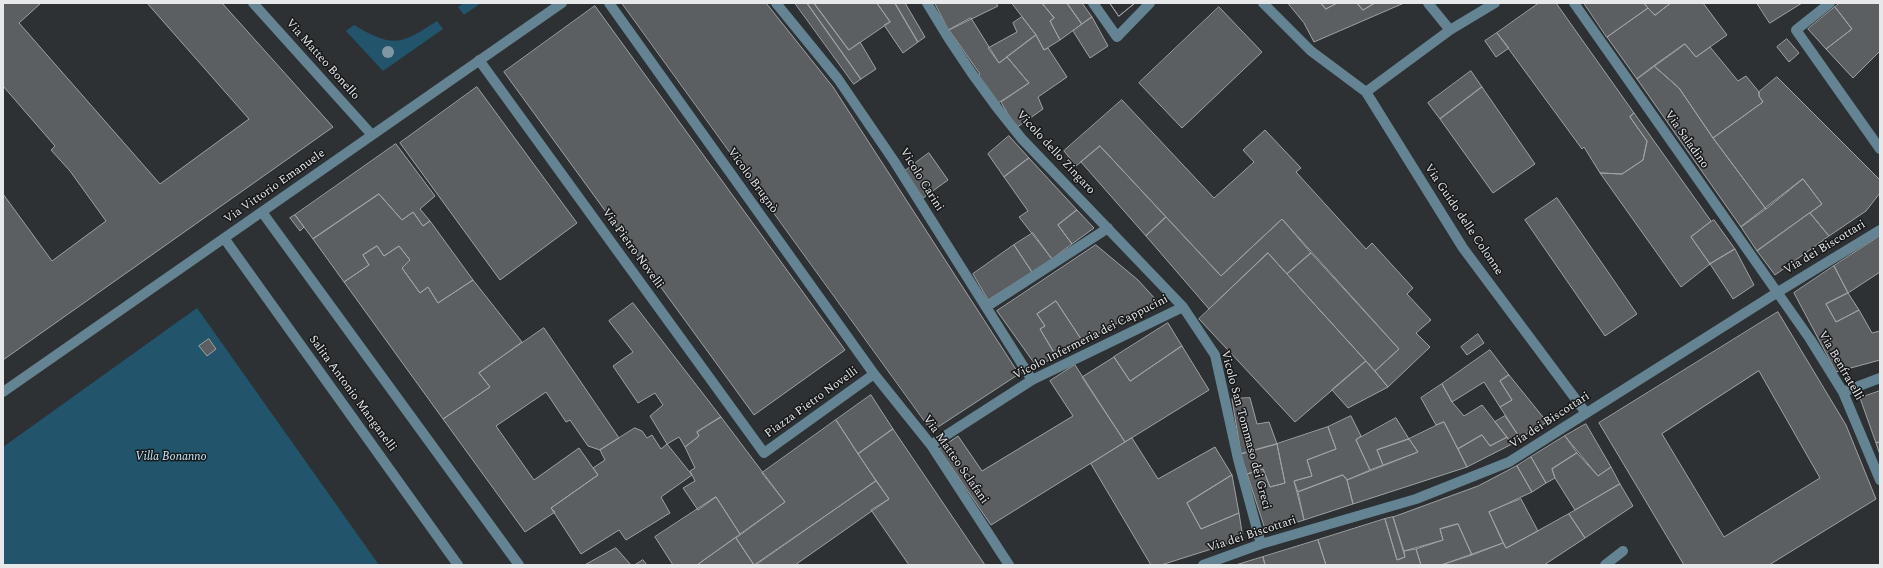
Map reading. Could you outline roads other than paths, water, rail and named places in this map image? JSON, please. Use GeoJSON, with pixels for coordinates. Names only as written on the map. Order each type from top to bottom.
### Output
{"type":"FeatureCollection","features":[{"type":"Feature","properties":{"kind":"street","name":"Via Matteo Bonello"},"geometry":{"type":"LineString","coordinates":[[253,3],[372,135]]}},
{"type":"Feature","properties":{"kind":"street","name":"Via Vittorio Emanuele"},"geometry":{"type":"LineString","coordinates":[[3,392],[562,3]]}},
{"type":"Feature","properties":{"kind":"street","name":"Vicolo Brugnò"},"geometry":{"type":"LineString","coordinates":[[609,3],[874,374]]}},
{"type":"Feature","properties":{"kind":"street","name":"Vicolo Carini"},"geometry":{"type":"LineString","coordinates":[[776,3],[838,79],[894,161],[1032,380]]}},
{"type":"Feature","properties":{"kind":"street","name":"Vicolo dello Zingaro"},"geometry":{"type":"LineString","coordinates":[[927,3],[942,30],[1002,115],[1022,139],[1183,307]]}},
{"type":"Feature","properties":{"kind":"street"},"geometry":{"type":"LineString","coordinates":[[1093,3],[1117,37],[1150,3]]}},
{"type":"Feature","properties":{"kind":"street","name":"Via Guido delle Colonne"},"geometry":{"type":"LineString","coordinates":[[1263,3],[1311,50],[1366,92],[1463,248],[1586,413]]}},
{"type":"Feature","properties":{"kind":"street"},"geometry":{"type":"LineString","coordinates":[[1428,3],[1450,30]]}},
{"type":"Feature","properties":{"kind":"street"},"geometry":{"type":"LineString","coordinates":[[1366,92],[1450,30],[1495,3]]}},
{"type":"Feature","properties":{"kind":"street","name":"Via Saladino"},"geometry":{"type":"LineString","coordinates":[[1574,3],[1778,292]]}},
{"type":"Feature","properties":{"kind":"street"},"geometry":{"type":"LineString","coordinates":[[1830,3],[1796,30],[1880,149]]}},
{"type":"Feature","properties":{"kind":"street","name":"Via Pietro Novelli"},"geometry":{"type":"LineString","coordinates":[[479,60],[764,453]]}},
{"type":"Feature","properties":{"kind":"street"},"geometry":{"type":"LineString","coordinates":[[262,212],[519,565]]}},
{"type":"Feature","properties":{"kind":"street"},"geometry":{"type":"LineString","coordinates":[[986,307],[1108,228]]}},
{"type":"Feature","properties":{"kind":"street","name":"Via dei Biscottari"},"geometry":{"type":"LineString","coordinates":[[1203,565],[1261,544],[1416,499],[1509,462],[1778,292],[1880,230]]}},
{"type":"Feature","properties":{"kind":"street","name":"Salita Antonio Manganelli"},"geometry":{"type":"LineString","coordinates":[[224,238],[458,565]]}},
{"type":"Feature","properties":{"kind":"street","name":"Via Benfratelli"},"geometry":{"type":"LineString","coordinates":[[1778,292],[1810,339],[1843,392],[1880,480]]}},
{"type":"Feature","properties":{"kind":"street","name":"Vicolo Infermeria dei Cappucini"},"geometry":{"type":"LineString","coordinates":[[931,445],[1032,380],[1183,307]]}},
{"type":"Feature","properties":{"kind":"street","name":"Vicolo San Tommaso dei Greci"},"geometry":{"type":"LineString","coordinates":[[1183,307],[1215,355],[1238,459],[1261,544]]}},
{"type":"Feature","properties":{"kind":"street","name":"Via Matteo Sclafani"},"geometry":{"type":"LineString","coordinates":[[874,374],[931,445],[1009,565]]}},
{"type":"Feature","properties":{"kind":"street","name":"Piazza Pietro Novelli"},"geometry":{"type":"LineString","coordinates":[[764,453],[874,374]]}},
{"type":"Feature","properties":{"kind":"street"},"geometry":{"type":"LineString","coordinates":[[1843,392],[1880,378]]}},
{"type":"Feature","properties":{"kind":"street"},"geometry":{"type":"LineString","coordinates":[[1605,565],[1623,551]]}},
{"type":"Feature","properties":{"kind":"park label","name":"Villa Bonanno"},"geometry":{"type":"Point","coordinates":[171,458]}}]}
